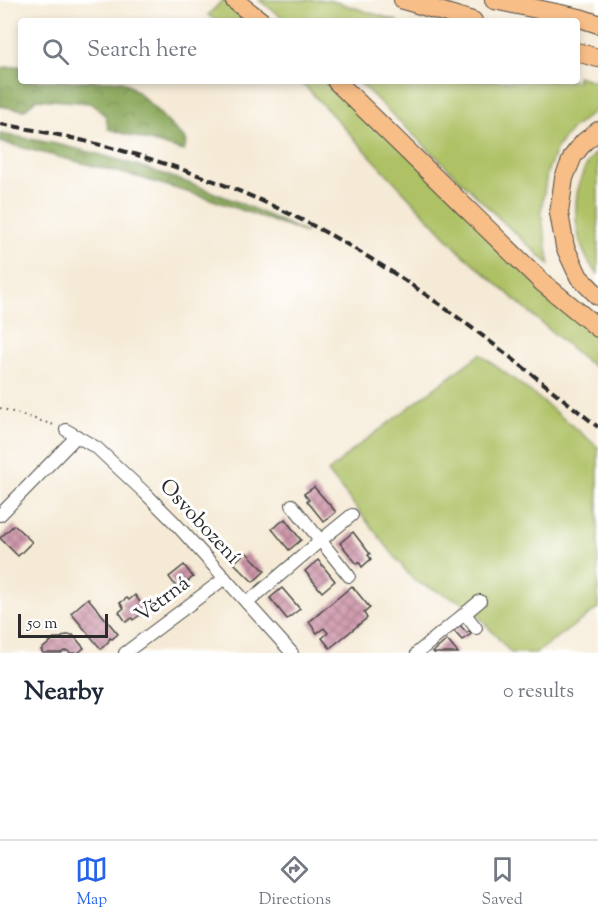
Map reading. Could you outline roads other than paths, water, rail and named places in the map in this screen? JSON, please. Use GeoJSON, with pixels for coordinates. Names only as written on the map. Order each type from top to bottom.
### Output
{"type":"FeatureCollection","features":[{"type":"Feature","properties":{"kind":"highway"},"geometry":{"type":"LineString","coordinates":[[234,0],[257,18]]}},
{"type":"Feature","properties":{"kind":"highway"},"geometry":{"type":"LineString","coordinates":[[403,0],[463,18]]}},
{"type":"Feature","properties":{"kind":"highway"},"geometry":{"type":"LineString","coordinates":[[493,0],[545,18]]}},
{"type":"Feature","properties":{"kind":"highway"},"geometry":{"type":"LineString","coordinates":[[493,0],[580,18],[598,24]]}},
{"type":"Feature","properties":{"kind":"highway"},"geometry":{"type":"LineString","coordinates":[[580,30],[598,36]]}},
{"type":"Feature","properties":{"kind":"highway"},"geometry":{"type":"LineString","coordinates":[[580,53],[598,58]]}},
{"type":"Feature","properties":{"kind":"highway"},"geometry":{"type":"LineString","coordinates":[[339,84],[543,283],[598,328]]}},
{"type":"Feature","properties":{"kind":"highway"},"geometry":{"type":"LineString","coordinates":[[598,132],[584,142],[573,156],[564,178],[559,213],[565,247],[579,277],[598,296]]}},
{"type":"Feature","properties":{"kind":"street","name":"Osvobození"},"geometry":{"type":"LineString","coordinates":[[0,515],[71,433],[97,448],[175,522],[292,653]]}},
{"type":"Feature","properties":{"kind":"street"},"geometry":{"type":"LineString","coordinates":[[292,505],[349,576]]}},
{"type":"Feature","properties":{"kind":"street"},"geometry":{"type":"LineString","coordinates":[[247,603],[352,515]]}},
{"type":"Feature","properties":{"kind":"street","name":"Větrná"},"geometry":{"type":"LineString","coordinates":[[125,653],[225,578]]}},
{"type":"Feature","properties":{"kind":"street"},"geometry":{"type":"LineString","coordinates":[[417,653],[480,602]]}},
{"type":"Feature","properties":{"kind":"street"},"geometry":{"type":"LineString","coordinates":[[465,614],[476,628]]}},
{"type":"Feature","properties":{"kind":"railway"},"geometry":{"type":"LineString","coordinates":[[0,124],[51,133],[151,159],[200,176],[294,216],[340,240],[440,304],[598,427]]}}]}
